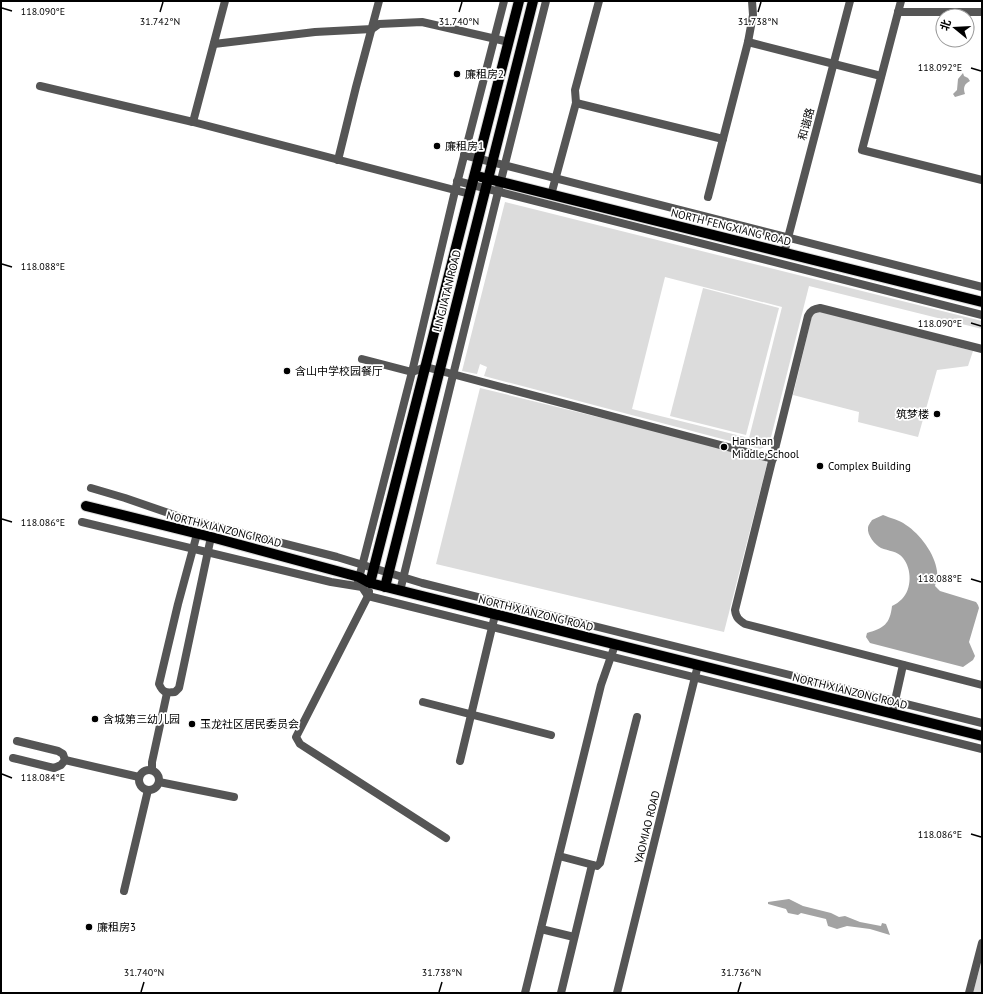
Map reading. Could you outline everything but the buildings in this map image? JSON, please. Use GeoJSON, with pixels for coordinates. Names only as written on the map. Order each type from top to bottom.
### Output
{"type":"FeatureCollection","features":[{"type":"Feature","properties":{"kind":"main road","name":"LINGJIATAN ROAD"},"geometry":{"type":"LineString","coordinates":[[370,583],[519,1]]}},
{"type":"Feature","properties":{"kind":"main road","name":"LINGJIATAN ROAD"},"geometry":{"type":"LineString","coordinates":[[385,587],[533,1]]}},
{"type":"Feature","properties":{"kind":"main road","name":"NORTH FENGXIANG ROAD"},"geometry":{"type":"LineString","coordinates":[[472,185],[487,184],[552,194],[982,302]]}},
{"type":"Feature","properties":{"kind":"main road","name":"NORTH XIANZONG ROAD"},"geometry":{"type":"LineString","coordinates":[[86,506],[197,534],[358,581],[982,736]]}},
{"type":"Feature","properties":{"kind":"street"},"geometry":{"type":"LineString","coordinates":[[193,122],[225,1]]}},
{"type":"Feature","properties":{"kind":"street"},"geometry":{"type":"LineString","coordinates":[[338,160],[379,1]]}},
{"type":"Feature","properties":{"kind":"street"},"geometry":{"type":"LineString","coordinates":[[504,1],[455,190],[412,372],[358,581],[368,596],[982,749]]}},
{"type":"Feature","properties":{"kind":"street"},"geometry":{"type":"LineString","coordinates":[[400,591],[504,165],[546,1]]}},
{"type":"Feature","properties":{"kind":"street"},"geometry":{"type":"LineString","coordinates":[[552,194],[576,103],[575,90],[599,1]]}},
{"type":"Feature","properties":{"kind":"street"},"geometry":{"type":"LineString","coordinates":[[708,197],[748,42],[753,15],[752,1]]}},
{"type":"Feature","properties":{"kind":"street","name":"和谐路"},"geometry":{"type":"LineString","coordinates":[[784,252],[850,1]]}},
{"type":"Feature","properties":{"kind":"street"},"geometry":{"type":"LineString","coordinates":[[901,1],[862,150],[982,180]]}},
{"type":"Feature","properties":{"kind":"street"},"geometry":{"type":"LineString","coordinates":[[898,12],[982,12]]}},
{"type":"Feature","properties":{"kind":"street"},"geometry":{"type":"LineString","coordinates":[[214,44],[315,32],[372,29],[379,24],[422,22],[509,42]]}},
{"type":"Feature","properties":{"kind":"street"},"geometry":{"type":"LineString","coordinates":[[748,42],[833,65],[881,76]]}},
{"type":"Feature","properties":{"kind":"street"},"geometry":{"type":"LineString","coordinates":[[40,86],[193,122],[455,190],[472,185]]}},
{"type":"Feature","properties":{"kind":"street"},"geometry":{"type":"LineString","coordinates":[[576,103],[723,139]]}},
{"type":"Feature","properties":{"kind":"street"},"geometry":{"type":"LineString","coordinates":[[464,155],[982,287]]}},
{"type":"Feature","properties":{"kind":"street"},"geometry":{"type":"LineString","coordinates":[[458,181],[472,185]]}},
{"type":"Feature","properties":{"kind":"street"},"geometry":{"type":"LineString","coordinates":[[499,187],[982,315]]}},
{"type":"Feature","properties":{"kind":"street"},"geometry":{"type":"LineString","coordinates":[[982,349],[820,308],[815,308],[811,311],[808,316],[735,610],[736,615],[745,624],[982,685]]}},
{"type":"Feature","properties":{"kind":"street"},"geometry":{"type":"LineString","coordinates":[[362,359],[412,372],[426,367],[773,459]]}},
{"type":"Feature","properties":{"kind":"street"},"geometry":{"type":"LineString","coordinates":[[91,488],[183,518],[337,557],[430,585],[982,723]]}},
{"type":"Feature","properties":{"kind":"street"},"geometry":{"type":"LineString","coordinates":[[82,522],[331,582],[358,581]]}},
{"type":"Feature","properties":{"kind":"street"},"geometry":{"type":"LineString","coordinates":[[197,534],[178,604],[159,684],[161,690],[167,693],[176,692],[179,688],[211,538]]}},
{"type":"Feature","properties":{"kind":"street"},"geometry":{"type":"LineString","coordinates":[[370,583],[368,596],[296,736],[300,744],[446,838]]}},
{"type":"Feature","properties":{"kind":"street"},"geometry":{"type":"LineString","coordinates":[[460,761],[495,615]]}},
{"type":"Feature","properties":{"kind":"street"},"geometry":{"type":"LineString","coordinates":[[525,993],[601,685],[615,645]]}},
{"type":"Feature","properties":{"kind":"street","name":"YAOMIAO ROAD"},"geometry":{"type":"LineString","coordinates":[[617,993],[698,665]]}},
{"type":"Feature","properties":{"kind":"street"},"geometry":{"type":"LineString","coordinates":[[892,714],[903,665]]}},
{"type":"Feature","properties":{"kind":"street"},"geometry":{"type":"LineString","coordinates":[[152,770],[152,762],[167,693]]}},
{"type":"Feature","properties":{"kind":"street"},"geometry":{"type":"LineString","coordinates":[[423,702],[551,735]]}},
{"type":"Feature","properties":{"kind":"street"},"geometry":{"type":"LineString","coordinates":[[559,856],[597,866],[600,863],[637,717]]}},
{"type":"Feature","properties":{"kind":"street"},"geometry":{"type":"LineString","coordinates":[[17,741],[58,751],[63,754],[65,760]]}},
{"type":"Feature","properties":{"kind":"street"},"geometry":{"type":"LineString","coordinates":[[13,758],[54,768],[61,765],[65,760]]}},
{"type":"Feature","properties":{"kind":"street"},"geometry":{"type":"LineString","coordinates":[[65,760],[139,777]]}},
{"type":"Feature","properties":{"kind":"street"},"geometry":{"type":"LineString","coordinates":[[145,770],[152,770],[159,776],[159,782],[155,788],[145,790],[140,784],[140,774],[145,770]]}},
{"type":"Feature","properties":{"kind":"street"},"geometry":{"type":"LineString","coordinates":[[159,782],[234,797]]}},
{"type":"Feature","properties":{"kind":"street"},"geometry":{"type":"LineString","coordinates":[[124,891],[148,790]]}},
{"type":"Feature","properties":{"kind":"street"},"geometry":{"type":"LineString","coordinates":[[561,993],[592,865]]}},
{"type":"Feature","properties":{"kind":"street"},"geometry":{"type":"LineString","coordinates":[[541,929],[574,937]]}},
{"type":"Feature","properties":{"kind":"street"},"geometry":{"type":"LineString","coordinates":[[969,993],[982,945]]}},
{"type":"Feature","properties":{"kind":"shaded area"},"geometry":{"type":"Polygon","coordinates":[[[963,73],[964,76],[970,81],[964,86],[965,94],[955,97],[953,94],[957,90],[958,79],[963,73]]]}},
{"type":"Feature","properties":{"kind":"shaded area"},"geometry":{"type":"Polygon","coordinates":[[[505,202],[982,321],[982,329],[809,286],[769,445],[760,449],[484,376],[487,367],[480,364],[477,374],[462,371],[505,202]],[[665,277],[632,409],[749,438],[782,307],[665,277]]]}},
{"type":"Feature","properties":{"kind":"shaded area"},"geometry":{"type":"Polygon","coordinates":[[[703,288],[779,308],[746,435],[670,416],[703,288]]]}},
{"type":"Feature","properties":{"kind":"shaded area"},"geometry":{"type":"Polygon","coordinates":[[[819,311],[973,351],[968,366],[937,370],[918,437],[858,422],[859,412],[793,395],[812,316],[819,311]]]}},
{"type":"Feature","properties":{"kind":"shaded area"},"geometry":{"type":"Polygon","coordinates":[[[480,388],[765,458],[767,464],[724,632],[436,564],[480,388]]]}},
{"type":"Feature","properties":{"kind":"shaded area"},"geometry":{"type":"Polygon","coordinates":[[[883,515],[904,523],[926,545],[936,565],[937,575],[935,586],[940,591],[976,602],[978,605],[979,608],[969,642],[975,656],[973,660],[963,667],[870,643],[866,637],[867,633],[882,627],[888,621],[892,606],[905,595],[908,590],[910,579],[908,568],[903,558],[896,553],[879,547],[872,540],[869,534],[868,527],[872,520],[883,515]]]}},
{"type":"Feature","properties":{"kind":"shaded area"},"geometry":{"type":"Polygon","coordinates":[[[789,899],[803,906],[831,913],[839,917],[845,916],[860,922],[881,926],[882,923],[886,924],[890,935],[870,929],[847,926],[837,929],[828,926],[826,919],[801,913],[798,915],[788,913],[786,909],[768,904],[768,902],[789,899]]]}},
{"type":"Feature","properties":{"kind":"shaded area"},"geometry":{"type":"Polygon","coordinates":[[[982,960],[982,993],[973,993],[982,960]]]}},
{"type":"Feature","properties":{"kind":"place","name":"廉租房2"},"geometry":{"type":"Point","coordinates":[457,74]}},
{"type":"Feature","properties":{"kind":"place","name":"廉租房1"},"geometry":{"type":"Point","coordinates":[437,146]}},
{"type":"Feature","properties":{"kind":"place","name":"含山中学校园餐厅"},"geometry":{"type":"Point","coordinates":[287,371]}},
{"type":"Feature","properties":{"kind":"place","name":"筑梦楼"},"geometry":{"type":"Point","coordinates":[937,414]}},
{"type":"Feature","properties":{"kind":"place","name":"Hanshan Middle School"},"geometry":{"type":"Point","coordinates":[724,447]}},
{"type":"Feature","properties":{"kind":"place","name":"Complex Building"},"geometry":{"type":"Point","coordinates":[820,466]}},
{"type":"Feature","properties":{"kind":"place","name":"含城第三幼儿园"},"geometry":{"type":"Point","coordinates":[95,719]}},
{"type":"Feature","properties":{"kind":"place","name":"玉龙社区居民委员会"},"geometry":{"type":"Point","coordinates":[192,724]}},
{"type":"Feature","properties":{"kind":"place","name":"廉租房3"},"geometry":{"type":"Point","coordinates":[89,927]}}]}
